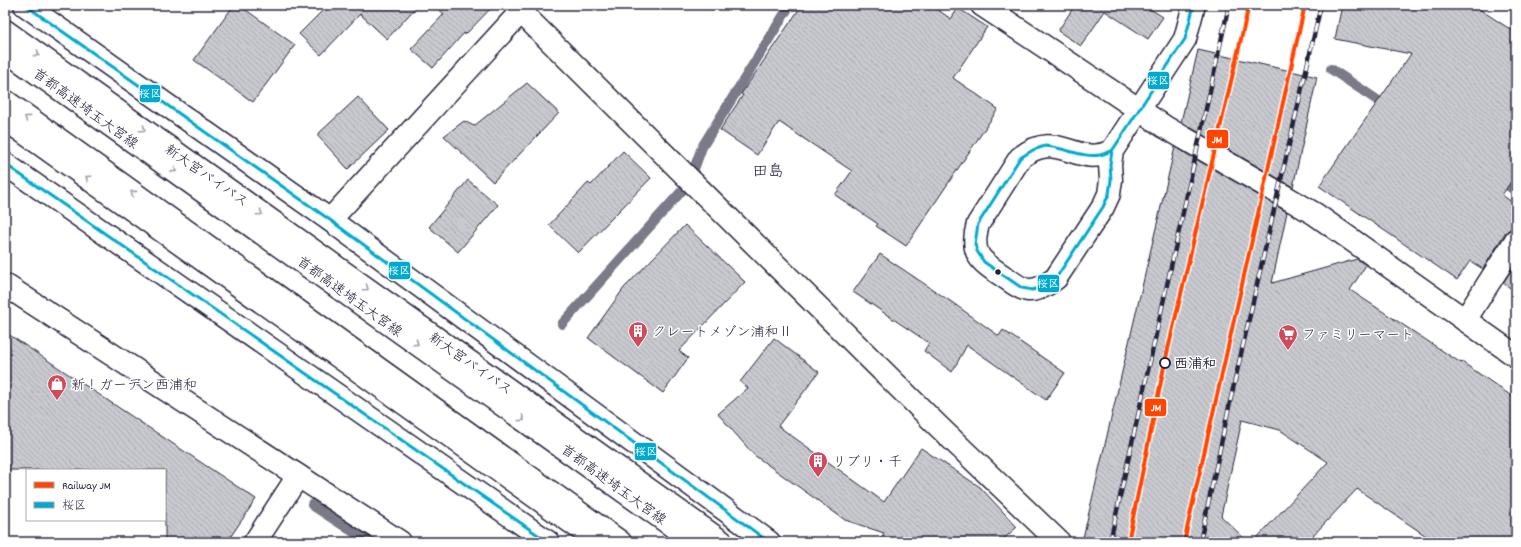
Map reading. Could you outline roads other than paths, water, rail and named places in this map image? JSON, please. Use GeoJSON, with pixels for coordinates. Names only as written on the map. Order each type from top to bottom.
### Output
{"type":"FeatureCollection","features":[{"type":"Feature","properties":{"kind":"main road"},"geometry":{"type":"LineString","coordinates":[[25,5],[330,220],[769,542]]}},
{"type":"Feature","properties":{"kind":"main road"},"geometry":{"type":"LineString","coordinates":[[982,5],[1165,127],[1315,214],[1516,356]]}},
{"type":"Feature","properties":{"kind":"main road"},"geometry":{"type":"LineString","coordinates":[[1112,151],[1103,155],[1084,156],[1061,147],[1044,147],[1029,151],[1020,158],[978,224],[975,234],[975,246],[978,256],[985,264],[1018,286],[1027,290],[1041,287],[1056,278],[1103,207],[1109,194],[1112,151],[1185,39],[1194,5]]}},
{"type":"Feature","properties":{"kind":"main road"},"geometry":{"type":"LineString","coordinates":[[330,220],[524,8],[932,420],[1059,542]]}},
{"type":"Feature","properties":{"kind":"main road","name":"新大宮バイパス"},"geometry":{"type":"LineString","coordinates":[[5,31],[722,542]]}},
{"type":"Feature","properties":{"kind":"main road","name":"首都高速埼玉大宮線"},"geometry":{"type":"LineString","coordinates":[[5,50],[695,542]]}},
{"type":"Feature","properties":{"kind":"main road"},"geometry":{"type":"LineString","coordinates":[[5,102],[620,542]]}},
{"type":"Feature","properties":{"kind":"main road"},"geometry":{"type":"LineString","coordinates":[[5,119],[599,542]]}},
{"type":"Feature","properties":{"kind":"main road"},"geometry":{"type":"LineString","coordinates":[[5,164],[548,542]]}},
{"type":"Feature","properties":{"kind":"main road"},"geometry":{"type":"LineString","coordinates":[[1465,320],[1516,240]]}},
{"type":"Feature","properties":{"kind":"main road"},"geometry":{"type":"LineString","coordinates":[[5,285],[400,542]]}},
{"type":"Feature","properties":{"kind":"main road"},"geometry":{"type":"LineString","coordinates":[[255,542],[298,476]]}},
{"type":"Feature","properties":{"kind":"waterway"},"geometry":{"type":"LineString","coordinates":[[562,324],[689,183],[702,147],[790,5]]}},
{"type":"Feature","properties":{"kind":"waterway"},"geometry":{"type":"LineString","coordinates":[[1331,69],[1389,108]]}},
{"type":"Feature","properties":{"kind":"waterway"},"geometry":{"type":"LineString","coordinates":[[1498,179],[1516,191]]}},
{"type":"Feature","properties":{"kind":"waterway"},"geometry":{"type":"LineString","coordinates":[[312,505],[369,542]]}},
{"type":"Feature","properties":{"kind":"railway"},"geometry":{"type":"LineString","coordinates":[[1110,542],[1229,5]]}},
{"type":"Feature","properties":{"kind":"railway"},"geometry":{"type":"LineString","coordinates":[[1200,542],[1230,402],[1321,5]]}},
{"type":"Feature","properties":{"kind":"rail line","name":"JM"},"geometry":{"type":"LineString","coordinates":[[1128,542],[1165,362],[1249,5]]}},
{"type":"Feature","properties":{"kind":"rail line","name":"JM"},"geometry":{"type":"LineString","coordinates":[[1184,542],[1305,5]]}},
{"type":"Feature","properties":{"kind":"place","name":"クレートメゾン浦和Ⅱ"},"geometry":{"type":"Point","coordinates":[638,348]}},
{"type":"Feature","properties":{"kind":"place","name":"ファミリーマート"},"geometry":{"type":"Point","coordinates":[1288,351]}},
{"type":"Feature","properties":{"kind":"place","name":"西浦和"},"geometry":{"type":"Point","coordinates":[1165,363]}},
{"type":"Feature","properties":{"kind":"place","name":"新！ガーデン西浦和"},"geometry":{"type":"Point","coordinates":[57,401]}},
{"type":"Feature","properties":{"kind":"place","name":"リブリ・千"},"geometry":{"type":"Point","coordinates":[818,478]}},
{"type":"Feature","properties":{"kind":"district","name":"田島"},"geometry":{"type":"Point","coordinates":[768,170]}}]}
